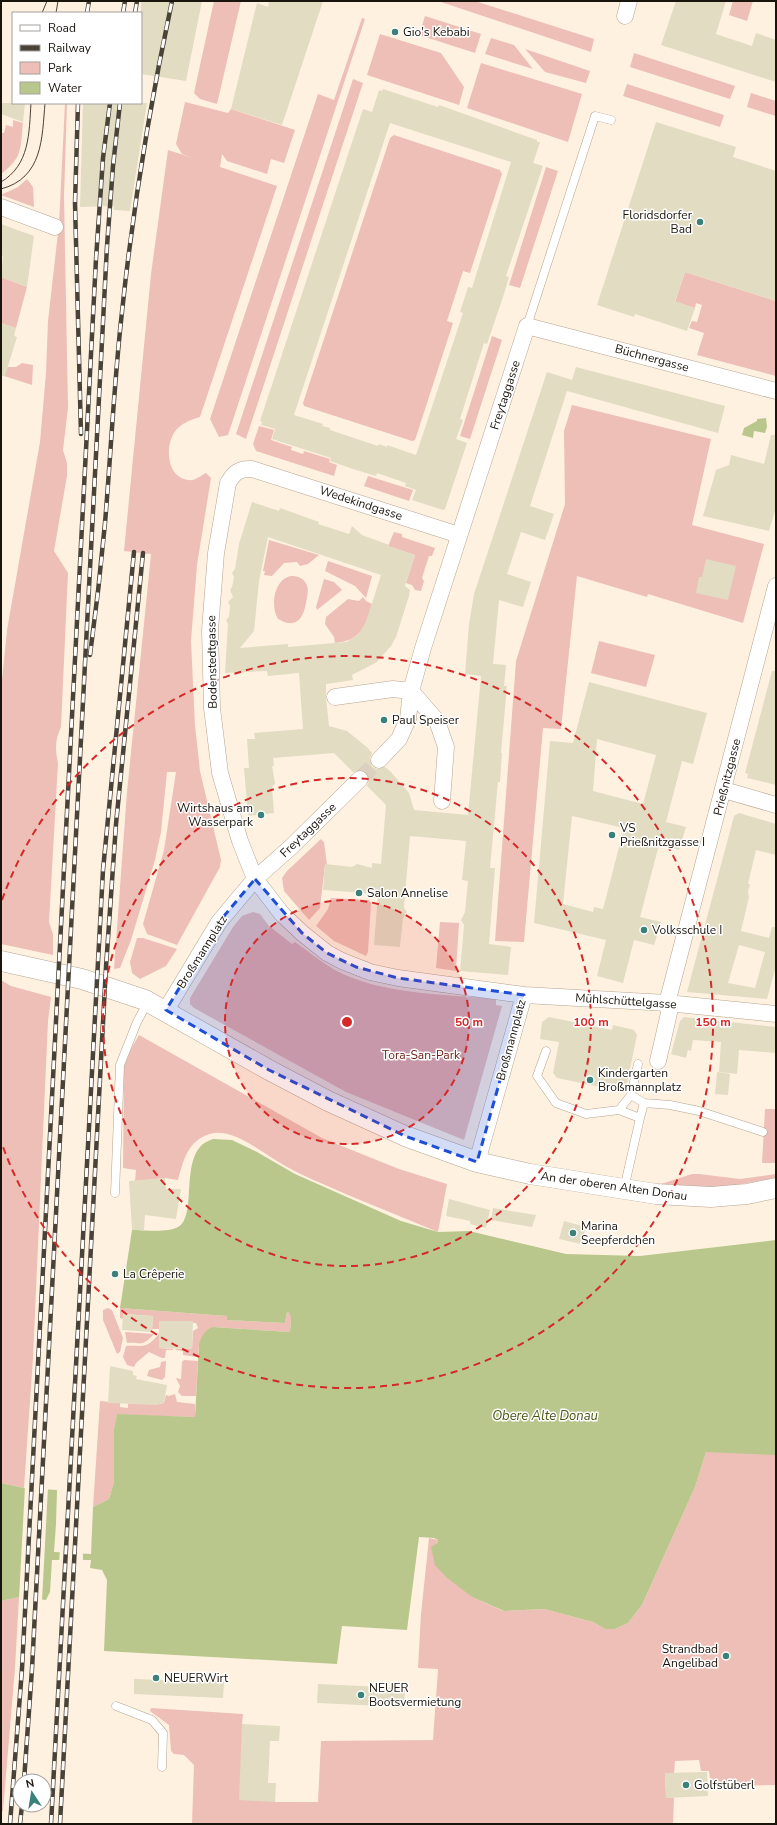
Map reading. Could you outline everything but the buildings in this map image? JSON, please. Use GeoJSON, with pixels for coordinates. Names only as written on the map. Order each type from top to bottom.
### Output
{"type":"FeatureCollection","features":[{"type":"Feature","properties":{"kind":"street"},"geometry":{"type":"LineString","coordinates":[[1,207],[55,227]]}},
{"type":"Feature","properties":{"kind":"street","name":"Büchnergasse"},"geometry":{"type":"LineString","coordinates":[[527,326],[776,391]]}},
{"type":"Feature","properties":{"kind":"street","name":"Freytaggasse"},"geometry":{"type":"LineString","coordinates":[[379,760],[399,739],[408,719],[411,691],[423,648],[527,326]]}},
{"type":"Feature","properties":{"kind":"street","name":"Bodenstedtgasse"},"geometry":{"type":"LineString","coordinates":[[255,879],[240,841],[220,773],[212,708],[210,630],[216,553],[228,483],[234,474],[241,470],[252,469],[264,471]]}},
{"type":"Feature","properties":{"kind":"street","name":"Wedekindgasse"},"geometry":{"type":"LineString","coordinates":[[264,471],[459,535]]}},
{"type":"Feature","properties":{"kind":"street","name":"Prießnitzgasse"},"geometry":{"type":"LineString","coordinates":[[658,1061],[669,1015],[667,1003],[724,790],[769,643],[776,586]]}},
{"type":"Feature","properties":{"kind":"street"},"geometry":{"type":"LineString","coordinates":[[335,697],[393,689],[411,691],[437,721],[446,747],[442,801]]}},
{"type":"Feature","properties":{"kind":"street","name":"Freytaggasse"},"geometry":{"type":"LineString","coordinates":[[255,879],[291,847],[360,779]]}},
{"type":"Feature","properties":{"kind":"street"},"geometry":{"type":"LineString","coordinates":[[724,790],[776,805]]}},
{"type":"Feature","properties":{"kind":"street","name":"Broßmannplatz"},"geometry":{"type":"LineString","coordinates":[[163,1009],[219,922],[255,879],[282,914],[302,934],[327,953],[349,964],[370,972],[398,978],[524,995],[477,1162]]}},
{"type":"Feature","properties":{"kind":"street"},"geometry":{"type":"LineString","coordinates":[[1,961],[82,979],[163,1009],[269,1070],[328,1101],[406,1136],[477,1162]]}},
{"type":"Feature","properties":{"kind":"street","name":"Mühlschüttelgasse"},"geometry":{"type":"LineString","coordinates":[[524,995],[667,1003],[776,1014]]}},
{"type":"Feature","properties":{"kind":"street","name":"An der oberen Alten Donau"},"geometry":{"type":"LineString","coordinates":[[477,1162],[530,1174],[656,1194],[711,1197],[747,1194],[776,1188]]}},
{"type":"Feature","properties":{"kind":"lane","name":"Freytaggasse"},"geometry":{"type":"LineString","coordinates":[[527,326],[595,116],[611,120]]}},
{"type":"Feature","properties":{"kind":"lane"},"geometry":{"type":"LineString","coordinates":[[115,1193],[120,1065],[137,1022],[163,1009]]}},
{"type":"Feature","properties":{"kind":"lane"},"geometry":{"type":"LineString","coordinates":[[546,1050],[537,1076],[556,1103],[586,1114],[619,1110],[640,1118]]}},
{"type":"Feature","properties":{"kind":"lane"},"geometry":{"type":"LineString","coordinates":[[619,1110],[631,1094],[638,1064]]}},
{"type":"Feature","properties":{"kind":"lane"},"geometry":{"type":"LineString","coordinates":[[631,1094],[644,1103],[670,1105],[699,1111],[764,1132]]}},
{"type":"Feature","properties":{"kind":"lane"},"geometry":{"type":"LineString","coordinates":[[624,1189],[644,1103]]}},
{"type":"Feature","properties":{"kind":"lane"},"geometry":{"type":"LineString","coordinates":[[116,1706],[152,1720],[163,1733],[162,1767]]}},
{"type":"Feature","properties":{"kind":"highlighted area"},"geometry":{"type":"Polygon","coordinates":[[[255,879],[302,933],[327,953],[356,967],[398,978],[524,995],[477,1162],[405,1136],[269,1070],[166,1010],[219,922],[255,879]]]}},
{"type":"Feature","properties":{"kind":"green space"},"geometry":{"type":"Polygon","coordinates":[[[214,1],[241,1],[217,104],[200,99],[194,93],[214,1]]]}},
{"type":"Feature","properties":{"kind":"green space"},"geometry":{"type":"Polygon","coordinates":[[[438,1],[475,1],[594,39],[591,52],[438,1]]]}},
{"type":"Feature","properties":{"kind":"green space"},"geometry":{"type":"Polygon","coordinates":[[[733,1],[753,1],[747,21],[729,15],[733,1]]]}},
{"type":"Feature","properties":{"kind":"green space"},"geometry":{"type":"Polygon","coordinates":[[[425,16],[481,34],[475,53],[419,35],[425,16]]]}},
{"type":"Feature","properties":{"kind":"green space"},"geometry":{"type":"Polygon","coordinates":[[[362,18],[365,19],[228,435],[219,437],[210,419],[318,94],[334,100],[362,18]]]}},
{"type":"Feature","properties":{"kind":"green space"},"geometry":{"type":"Polygon","coordinates":[[[380,34],[441,53],[464,87],[459,105],[367,75],[380,34]]]}},
{"type":"Feature","properties":{"kind":"green space"},"geometry":{"type":"Polygon","coordinates":[[[491,38],[514,45],[533,69],[485,54],[491,38]]]}},
{"type":"Feature","properties":{"kind":"green space"},"geometry":{"type":"Polygon","coordinates":[[[525,49],[590,71],[586,83],[545,72],[525,49]]]}},
{"type":"Feature","properties":{"kind":"green space"},"geometry":{"type":"Polygon","coordinates":[[[634,53],[735,86],[730,99],[630,67],[634,53]]]}},
{"type":"Feature","properties":{"kind":"green space"},"geometry":{"type":"Polygon","coordinates":[[[481,63],[582,94],[568,142],[467,108],[481,63]]]}},
{"type":"Feature","properties":{"kind":"green space"},"geometry":{"type":"Polygon","coordinates":[[[353,79],[363,83],[246,439],[236,434],[353,79]]]}},
{"type":"Feature","properties":{"kind":"green space"},"geometry":{"type":"Polygon","coordinates":[[[627,84],[724,115],[720,127],[623,96],[627,84]]]}},
{"type":"Feature","properties":{"kind":"green space"},"geometry":{"type":"Polygon","coordinates":[[[751,93],[776,101],[776,116],[747,107],[751,93]]]}},
{"type":"Feature","properties":{"kind":"green space"},"geometry":{"type":"Polygon","coordinates":[[[185,102],[228,113],[231,109],[295,130],[284,163],[271,159],[267,174],[227,161],[222,154],[220,167],[277,186],[200,417],[186,422],[178,428],[170,441],[169,450],[171,466],[175,473],[181,478],[193,480],[206,473],[211,478],[197,565],[191,641],[195,725],[200,771],[221,860],[220,867],[177,945],[147,934],[143,924],[164,850],[176,772],[167,772],[161,832],[155,860],[131,940],[120,968],[114,969],[127,792],[151,554],[124,551],[151,274],[168,150],[193,158],[182,154],[176,144],[185,102]]]}},
{"type":"Feature","properties":{"kind":"green space"},"geometry":{"type":"Polygon","coordinates":[[[65,104],[67,104],[64,196],[68,408],[63,450],[67,463],[67,476],[54,551],[68,573],[61,727],[56,745],[58,763],[49,922],[53,934],[53,955],[1,944],[1,690],[7,630],[40,442],[46,373],[48,321],[59,224],[65,104]]]}},
{"type":"Feature","properties":{"kind":"green space"},"geometry":{"type":"Polygon","coordinates":[[[13,120],[23,123],[21,147],[17,158],[1,174],[1,133],[4,133],[6,125],[13,127],[13,120]]]}},
{"type":"Feature","properties":{"kind":"green space"},"geometry":{"type":"Polygon","coordinates":[[[394,135],[500,170],[502,174],[470,273],[463,271],[447,321],[453,323],[415,440],[412,441],[304,406],[303,403],[390,138],[394,135]]]}},
{"type":"Feature","properties":{"kind":"green space"},"geometry":{"type":"Polygon","coordinates":[[[546,167],[558,171],[520,288],[509,285],[546,167]]]}},
{"type":"Feature","properties":{"kind":"green space"},"geometry":{"type":"Polygon","coordinates":[[[27,179],[33,187],[34,207],[1,195],[18,187],[27,179]]]}},
{"type":"Feature","properties":{"kind":"green space"},"geometry":{"type":"Polygon","coordinates":[[[685,272],[776,301],[776,376],[697,355],[704,333],[689,328],[692,321],[697,322],[702,305],[696,303],[695,308],[675,302],[685,272]]]}},
{"type":"Feature","properties":{"kind":"green space"},"geometry":{"type":"Polygon","coordinates":[[[1,277],[27,287],[16,328],[1,323],[1,277]]]}},
{"type":"Feature","properties":{"kind":"green space"},"geometry":{"type":"Polygon","coordinates":[[[492,336],[502,340],[470,439],[460,436],[492,336]]]}},
{"type":"Feature","properties":{"kind":"green space"},"geometry":{"type":"Polygon","coordinates":[[[22,363],[33,365],[32,385],[1,375],[8,367],[16,367],[22,363]]]}},
{"type":"Feature","properties":{"kind":"green space"},"geometry":{"type":"Polygon","coordinates":[[[572,405],[711,439],[692,525],[764,544],[743,623],[648,594],[647,597],[577,576],[561,729],[543,728],[524,942],[495,941],[516,661],[565,504],[564,431],[572,405]]]}},
{"type":"Feature","properties":{"kind":"green space"},"geometry":{"type":"Polygon","coordinates":[[[259,426],[274,430],[271,440],[292,447],[291,450],[303,454],[304,451],[330,459],[329,462],[337,465],[334,476],[256,451],[253,444],[259,426]]]}},
{"type":"Feature","properties":{"kind":"green space"},"geometry":{"type":"Polygon","coordinates":[[[368,476],[413,490],[409,501],[364,486],[368,476]]]}},
{"type":"Feature","properties":{"kind":"green space"},"geometry":{"type":"Polygon","coordinates":[[[394,532],[402,534],[402,537],[435,548],[432,556],[429,556],[422,578],[424,581],[421,591],[415,590],[412,585],[406,583],[415,555],[388,546],[394,532]]]}},
{"type":"Feature","properties":{"kind":"green space"},"geometry":{"type":"Polygon","coordinates":[[[269,540],[319,555],[308,564],[300,566],[297,562],[284,563],[272,576],[264,575],[265,571],[263,571],[269,540]]]}},
{"type":"Feature","properties":{"kind":"green space"},"geometry":{"type":"Polygon","coordinates":[[[328,561],[372,576],[366,598],[355,586],[325,571],[328,561]]]}},
{"type":"Feature","properties":{"kind":"green space"},"geometry":{"type":"Polygon","coordinates":[[[291,576],[299,577],[304,580],[307,584],[308,592],[303,614],[294,623],[284,622],[278,619],[274,607],[277,587],[285,578],[291,576]]]}},
{"type":"Feature","properties":{"kind":"green space"},"geometry":{"type":"Polygon","coordinates":[[[324,579],[334,582],[342,590],[317,610],[316,607],[324,579]]]}},
{"type":"Feature","properties":{"kind":"green space"},"geometry":{"type":"Polygon","coordinates":[[[363,597],[366,601],[372,604],[361,631],[351,639],[335,643],[334,637],[325,624],[326,617],[348,599],[359,601],[363,597]]]}},
{"type":"Feature","properties":{"kind":"green space"},"geometry":{"type":"Polygon","coordinates":[[[599,641],[655,655],[646,687],[591,673],[599,641]]]}},
{"type":"Feature","properties":{"kind":"green space"},"geometry":{"type":"Polygon","coordinates":[[[321,839],[324,842],[327,865],[325,865],[320,908],[309,920],[284,891],[282,878],[287,871],[321,839]]]}},
{"type":"Feature","properties":{"kind":"green space"},"geometry":{"type":"Polygon","coordinates":[[[331,898],[369,900],[371,903],[368,952],[366,956],[334,941],[316,926],[328,909],[331,898]]]}},
{"type":"Feature","properties":{"kind":"green space","name":"Tora-San-Park"},"geometry":{"type":"Polygon","coordinates":[[[253,912],[260,914],[269,926],[292,944],[295,942],[330,967],[353,978],[393,989],[496,999],[496,1005],[502,1006],[464,1140],[346,1092],[194,1008],[190,1004],[190,998],[233,927],[242,916],[253,912]]]}},
{"type":"Feature","properties":{"kind":"green space"},"geometry":{"type":"Polygon","coordinates":[[[440,922],[459,923],[456,971],[436,968],[440,922]]]}},
{"type":"Feature","properties":{"kind":"green space"},"geometry":{"type":"Polygon","coordinates":[[[137,938],[143,938],[177,949],[166,966],[140,979],[132,973],[130,962],[137,938]]]}},
{"type":"Feature","properties":{"kind":"green space"},"geometry":{"type":"Polygon","coordinates":[[[1,980],[11,986],[51,997],[48,1021],[33,1358],[24,1488],[1,1483],[1,980]]]}},
{"type":"Feature","properties":{"kind":"green space"},"geometry":{"type":"Polygon","coordinates":[[[139,1035],[322,1138],[399,1169],[447,1184],[438,1232],[294,1171],[247,1142],[222,1133],[214,1133],[206,1136],[193,1144],[185,1157],[178,1180],[165,1178],[135,1181],[136,1170],[123,1168],[124,1066],[139,1035]]]}},
{"type":"Feature","properties":{"kind":"green space"},"geometry":{"type":"Polygon","coordinates":[[[765,1109],[776,1109],[776,1163],[762,1163],[765,1109]]]}},
{"type":"Feature","properties":{"kind":"green space"},"geometry":{"type":"Polygon","coordinates":[[[692,1174],[740,1179],[776,1174],[776,1178],[719,1188],[661,1184],[692,1174]]]}},
{"type":"Feature","properties":{"kind":"green space"},"geometry":{"type":"Polygon","coordinates":[[[108,1308],[112,1310],[123,1338],[120,1352],[117,1354],[103,1320],[103,1310],[108,1308]]]}},
{"type":"Feature","properties":{"kind":"green space"},"geometry":{"type":"Polygon","coordinates":[[[120,1308],[227,1316],[227,1320],[285,1323],[287,1312],[290,1312],[290,1332],[213,1327],[199,1344],[198,1357],[183,1355],[183,1351],[175,1349],[192,1349],[193,1331],[198,1328],[196,1323],[160,1321],[159,1329],[152,1329],[153,1316],[124,1314],[123,1319],[120,1318],[120,1308]]]}},
{"type":"Feature","properties":{"kind":"green space"},"geometry":{"type":"Polygon","coordinates":[[[125,1332],[154,1334],[143,1343],[127,1343],[125,1332]]]}},
{"type":"Feature","properties":{"kind":"green space"},"geometry":{"type":"Polygon","coordinates":[[[159,1334],[159,1348],[173,1349],[166,1350],[165,1358],[149,1352],[136,1363],[134,1367],[127,1365],[123,1357],[126,1346],[147,1345],[159,1334]]]}},
{"type":"Feature","properties":{"kind":"green space"},"geometry":{"type":"Polygon","coordinates":[[[184,1360],[198,1361],[196,1396],[182,1396],[178,1392],[180,1386],[176,1378],[181,1379],[182,1362],[184,1360]]]}},
{"type":"Feature","properties":{"kind":"green space"},"geometry":{"type":"Polygon","coordinates":[[[166,1361],[165,1377],[162,1380],[147,1376],[149,1370],[160,1367],[161,1362],[166,1361]]]}},
{"type":"Feature","properties":{"kind":"green space"},"geometry":{"type":"Polygon","coordinates":[[[776,1373],[776,1785],[711,1786],[709,1771],[701,1771],[699,1760],[675,1761],[674,1773],[665,1773],[666,1797],[674,1798],[673,1824],[192,1824],[194,1765],[184,1755],[174,1754],[171,1751],[169,1725],[150,1711],[151,1708],[243,1714],[242,1724],[275,1802],[318,1802],[321,1741],[433,1740],[438,1669],[418,1668],[421,1614],[429,1538],[438,1540],[436,1544],[472,1597],[503,1611],[544,1609],[593,1622],[605,1629],[615,1629],[628,1623],[642,1605],[695,1487],[706,1452],[776,1373]]]}},
{"type":"Feature","properties":{"kind":"green space"},"geometry":{"type":"Polygon","coordinates":[[[175,1394],[177,1402],[195,1404],[195,1417],[117,1415],[114,1429],[114,1482],[109,1499],[93,1507],[100,1401],[120,1403],[120,1407],[128,1408],[128,1404],[148,1402],[155,1405],[164,1403],[166,1395],[169,1396],[175,1394]]]}},
{"type":"Feature","properties":{"kind":"green space"},"geometry":{"type":"Polygon","coordinates":[[[19,1597],[15,1668],[3,1811],[1,1812],[1,1601],[19,1597]]]}},
{"type":"Feature","properties":{"kind":"water"},"geometry":{"type":"Polygon","coordinates":[[[766,418],[767,427],[765,433],[754,431],[753,438],[742,435],[744,428],[757,421],[757,419],[766,418]]]}},
{"type":"Feature","properties":{"kind":"water","name":"Obere Alte Donau"},"geometry":{"type":"Polygon","coordinates":[[[213,1139],[232,1140],[257,1152],[295,1174],[401,1221],[438,1232],[469,1231],[566,1254],[640,1256],[776,1240],[776,1455],[706,1452],[695,1487],[642,1605],[628,1623],[615,1629],[605,1629],[593,1622],[544,1609],[504,1611],[472,1597],[446,1577],[435,1565],[431,1547],[437,1543],[438,1540],[434,1538],[419,1537],[407,1630],[342,1626],[337,1664],[104,1651],[107,1580],[102,1570],[90,1568],[91,1560],[52,1560],[50,1592],[46,1600],[19,1597],[1,1601],[1,1483],[24,1488],[57,1490],[54,1552],[91,1554],[93,1507],[109,1499],[114,1482],[114,1429],[117,1414],[195,1417],[199,1344],[201,1338],[210,1328],[290,1332],[291,1318],[289,1312],[287,1312],[285,1323],[227,1320],[227,1316],[120,1308],[132,1230],[168,1230],[178,1227],[183,1222],[188,1203],[190,1178],[195,1156],[201,1146],[213,1139]]]}},
{"type":"Feature","properties":{"kind":"pier"},"geometry":{"type":"Polygon","coordinates":[[[25,1486],[48,1487],[42,1601],[19,1599],[25,1486]]]}},
{"type":"Feature","properties":{"kind":"pier"},"geometry":{"type":"Polygon","coordinates":[[[60,1550],[83,1552],[83,1562],[59,1562],[60,1550]]]}},
{"type":"Feature","properties":{"kind":"tunnel"},"geometry":{"type":"LineString","coordinates":[[360,779],[379,760]]}},
{"type":"Feature","properties":{"kind":"tram line"},"geometry":{"type":"LineString","coordinates":[[42,12],[47,1]]}},
{"type":"Feature","properties":{"kind":"tram line"},"geometry":{"type":"LineString","coordinates":[[56,12],[58,1]]}},
{"type":"Feature","properties":{"kind":"tram line"},"geometry":{"type":"LineString","coordinates":[[1,182],[11,175],[18,167],[23,157],[30,126],[31,104]]}},
{"type":"Feature","properties":{"kind":"tram line"},"geometry":{"type":"LineString","coordinates":[[1,189],[15,184],[25,176],[33,166],[41,143],[45,104]]}},
{"type":"Feature","properties":{"kind":"railway"},"geometry":{"type":"LineString","coordinates":[[87,12],[89,1]]}},
{"type":"Feature","properties":{"kind":"railway"},"geometry":{"type":"LineString","coordinates":[[123,12],[125,1]]}},
{"type":"Feature","properties":{"kind":"railway"},"geometry":{"type":"LineString","coordinates":[[135,12],[137,1]]}},
{"type":"Feature","properties":{"kind":"railway"},"geometry":{"type":"LineString","coordinates":[[90,655],[103,540],[119,338],[126,273],[156,78],[172,1]]}},
{"type":"Feature","properties":{"kind":"railway"},"geometry":{"type":"LineString","coordinates":[[78,104],[75,203],[81,434]]}},
{"type":"Feature","properties":{"kind":"railway"},"geometry":{"type":"LineString","coordinates":[[10,1824],[22,1669],[96,259],[103,158],[110,104]]}},
{"type":"Feature","properties":{"kind":"railway"},"geometry":{"type":"LineString","coordinates":[[25,1773],[32,1669],[107,246],[113,166],[120,104]]}},
{"type":"Feature","properties":{"kind":"railway"},"geometry":{"type":"LineString","coordinates":[[51,1824],[103,870],[134,552]]}},
{"type":"Feature","properties":{"kind":"railway"},"geometry":{"type":"LineString","coordinates":[[60,1824],[106,967],[116,824],[143,553]]}},
{"type":"Feature","properties":{"kind":"railway"},"geometry":{"type":"LineString","coordinates":[[20,1824],[21,1813]]}},
{"type":"Feature","properties":{"kind":"place","name":"Gio's Kebabi"},"geometry":{"type":"Point","coordinates":[395,32]}},
{"type":"Feature","properties":{"kind":"place","name":"Floridsdorfer Bad"},"geometry":{"type":"Point","coordinates":[700,222]}},
{"type":"Feature","properties":{"kind":"place","name":"Paul Speiser"},"geometry":{"type":"Point","coordinates":[384,720]}},
{"type":"Feature","properties":{"kind":"place","name":"Wirtshaus am Wasserpark"},"geometry":{"type":"Point","coordinates":[261,815]}},
{"type":"Feature","properties":{"kind":"place","name":"VS Prießnitzgasse I"},"geometry":{"type":"Point","coordinates":[612,835]}},
{"type":"Feature","properties":{"kind":"place","name":"Salon Annelise"},"geometry":{"type":"Point","coordinates":[359,893]}},
{"type":"Feature","properties":{"kind":"place","name":"Volksschule I"},"geometry":{"type":"Point","coordinates":[644,930]}},
{"type":"Feature","properties":{"kind":"place","name":"Kindergarten Broßmannplatz"},"geometry":{"type":"Point","coordinates":[590,1080]}},
{"type":"Feature","properties":{"kind":"place","name":"Marina Seepferdchen"},"geometry":{"type":"Point","coordinates":[573,1233]}},
{"type":"Feature","properties":{"kind":"place","name":"La Crêperie"},"geometry":{"type":"Point","coordinates":[115,1274]}},
{"type":"Feature","properties":{"kind":"place","name":"Strandbad Angelibad"},"geometry":{"type":"Point","coordinates":[726,1656]}},
{"type":"Feature","properties":{"kind":"place","name":"NEUERWirt"},"geometry":{"type":"Point","coordinates":[156,1678]}},
{"type":"Feature","properties":{"kind":"place","name":"NEUER Bootsvermietung"},"geometry":{"type":"Point","coordinates":[361,1695]}},
{"type":"Feature","properties":{"kind":"place","name":"Golfstüberl"},"geometry":{"type":"Point","coordinates":[686,1785]}}]}
